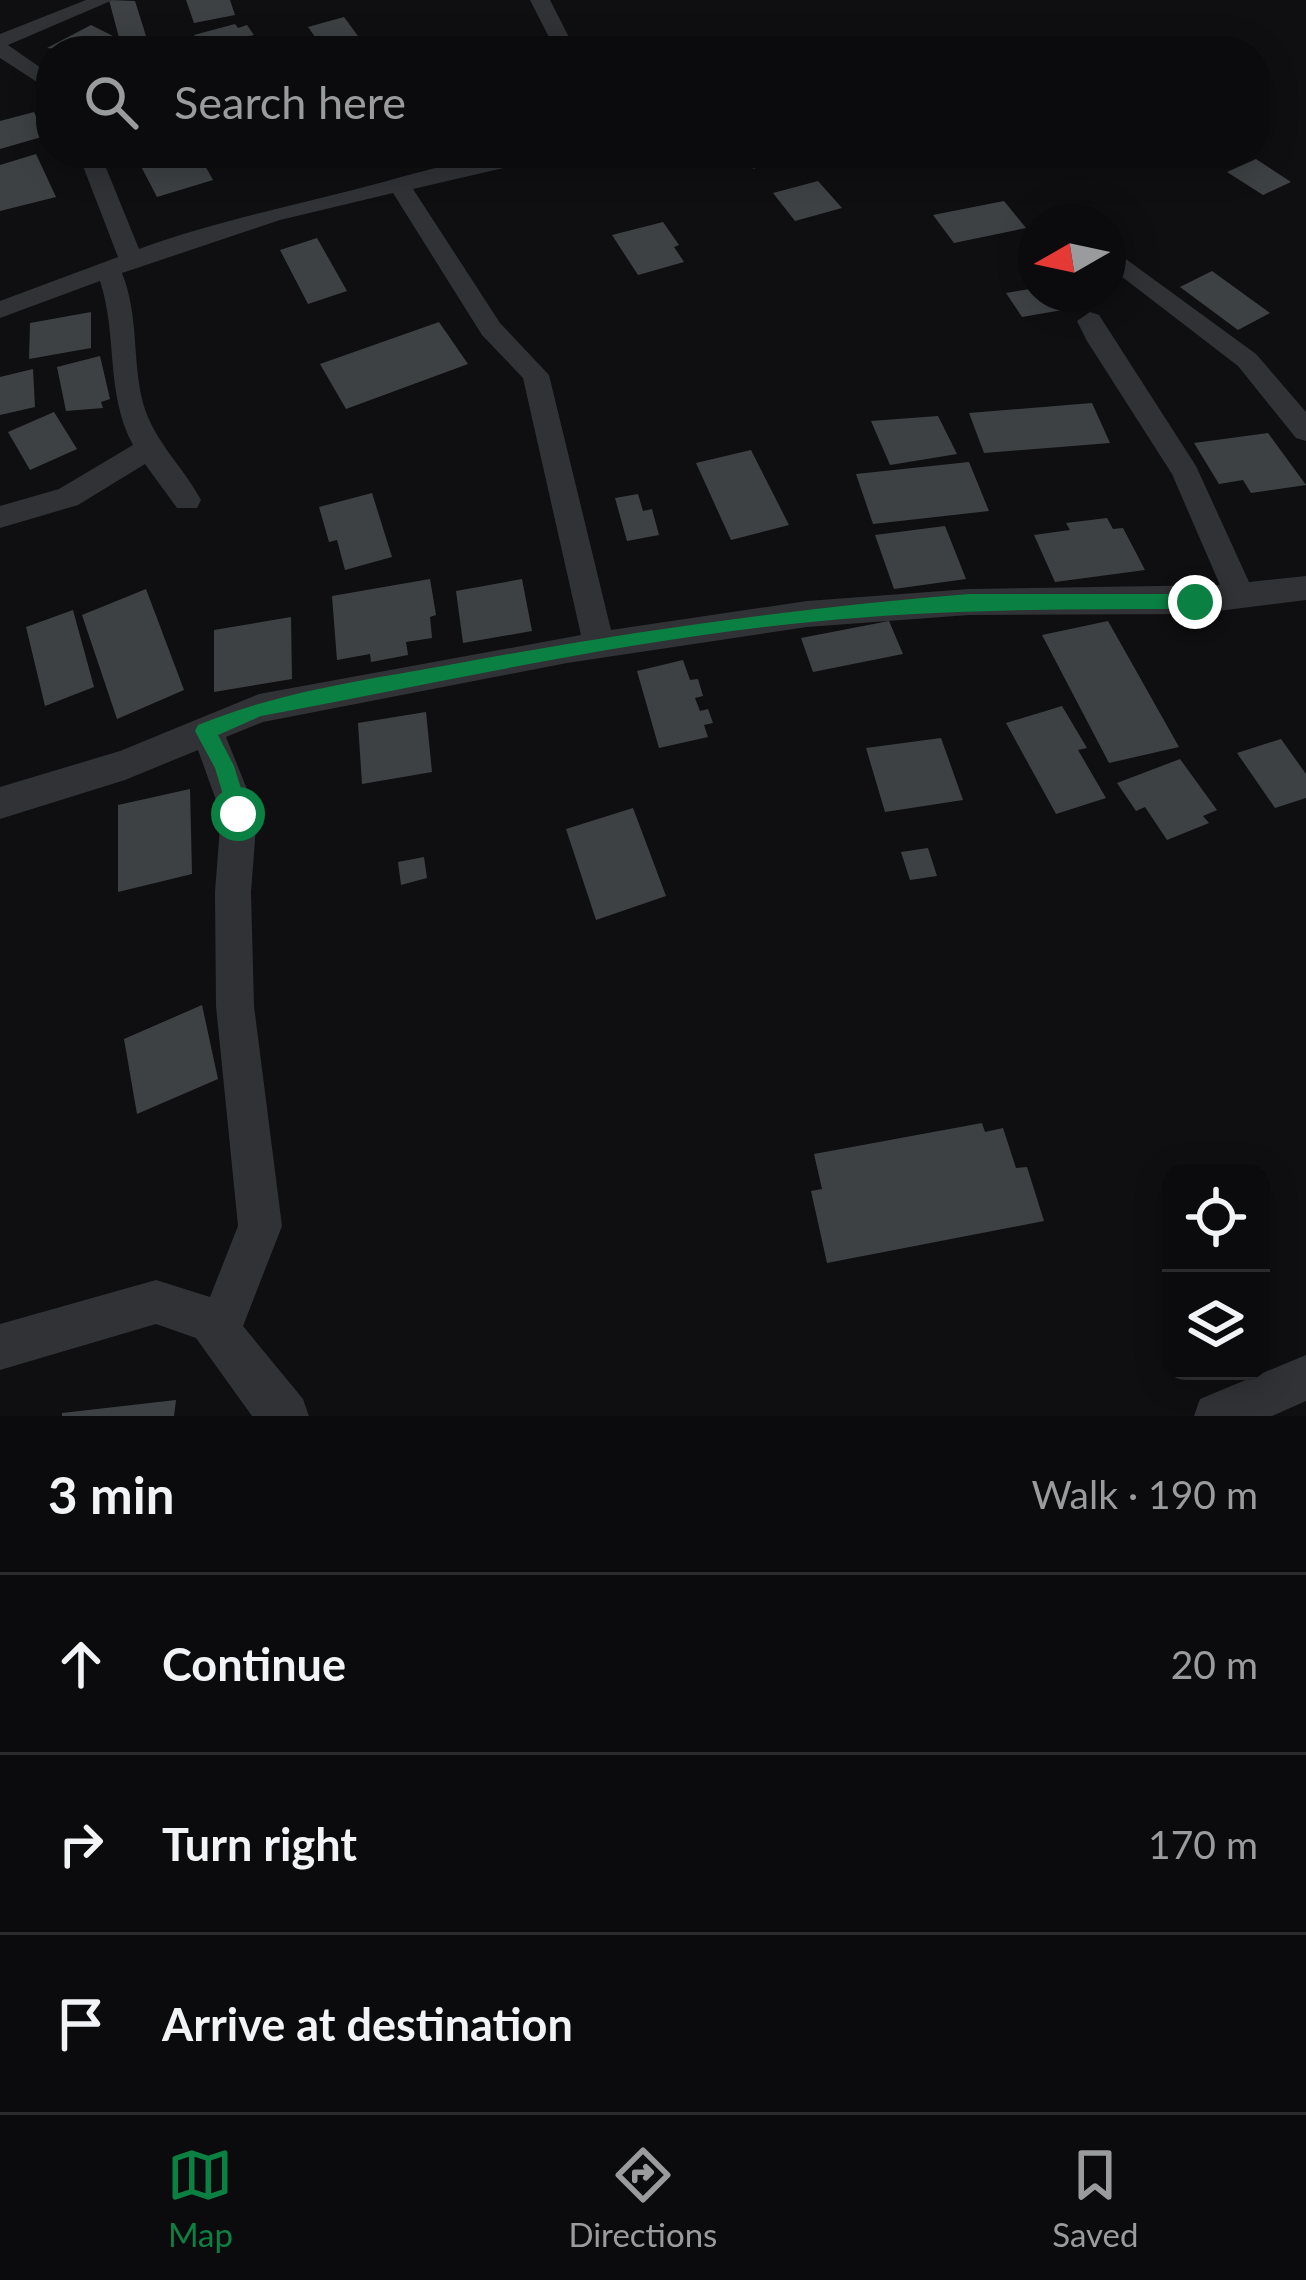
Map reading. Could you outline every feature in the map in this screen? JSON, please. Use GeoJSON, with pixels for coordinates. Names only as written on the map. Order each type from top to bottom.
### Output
{"type":"FeatureCollection","features":[{"type":"Feature","properties":{"kind":"street"},"geometry":{"type":"LineString","coordinates":[[36,73],[0,45],[103,0]]}},
{"type":"Feature","properties":{"kind":"street"},"geometry":{"type":"LineString","coordinates":[[540,0],[558,36]]}},
{"type":"Feature","properties":{"kind":"street"},"geometry":{"type":"LineString","coordinates":[[92,168],[119,265],[128,395],[147,450],[187,500]]}},
{"type":"Feature","properties":{"kind":"street"},"geometry":{"type":"LineString","coordinates":[[0,310],[274,214],[471,168]]}},
{"type":"Feature","properties":{"kind":"street"},"geometry":{"type":"LineString","coordinates":[[399,184],[491,329],[536,375],[598,646]]}},
{"type":"Feature","properties":{"kind":"street"},"geometry":{"type":"LineString","coordinates":[[1126,268],[1247,360],[1306,431]]}},
{"type":"Feature","properties":{"kind":"street"},"geometry":{"type":"LineString","coordinates":[[1090,321],[1105,356],[1140,399],[1186,474],[1240,596]]}},
{"type":"Feature","properties":{"kind":"street"},"geometry":{"type":"LineString","coordinates":[[0,517],[68,497],[147,450]]}},
{"type":"Feature","properties":{"kind":"street"},"geometry":{"type":"LineString","coordinates":[[0,803],[125,765],[259,708],[598,646],[807,614],[969,602],[1195,602],[1306,588]]}},
{"type":"Feature","properties":{"kind":"street"},"geometry":{"type":"LineString","coordinates":[[205,731],[224,766],[238,814],[233,892],[235,1006],[260,1226],[219,1331]]}},
{"type":"Feature","properties":{"kind":"street"},"geometry":{"type":"LineString","coordinates":[[0,1347],[156,1303],[211,1320],[276,1412]]}},
{"type":"Feature","properties":{"kind":"street"},"geometry":{"type":"LineString","coordinates":[[1217,1416],[1306,1378]]}},
{"type":"Feature","properties":{"kind":"building"},"geometry":{"type":"Polygon","coordinates":[[[109,0],[135,1],[146,36],[119,36],[109,0]]]}},
{"type":"Feature","properties":{"kind":"building"},"geometry":{"type":"Polygon","coordinates":[[[186,0],[230,0],[235,15],[194,23],[186,0]]]}},
{"type":"Feature","properties":{"kind":"building"},"geometry":{"type":"Polygon","coordinates":[[[344,17],[358,36],[314,36],[308,27],[344,17]]]}},
{"type":"Feature","properties":{"kind":"building"},"geometry":{"type":"Polygon","coordinates":[[[235,24],[238,28],[247,25],[254,35],[195,36],[235,24]]]}},
{"type":"Feature","properties":{"kind":"building"},"geometry":{"type":"Polygon","coordinates":[[[91,25],[113,36],[70,36],[91,25]]]}},
{"type":"Feature","properties":{"kind":"building"},"geometry":{"type":"Polygon","coordinates":[[[34,112],[36,139],[0,149],[0,121],[34,112]]]}},
{"type":"Feature","properties":{"kind":"building"},"geometry":{"type":"Polygon","coordinates":[[[36,154],[36,168],[43,168],[56,197],[0,211],[0,165],[36,154]]]}},
{"type":"Feature","properties":{"kind":"building"},"geometry":{"type":"Polygon","coordinates":[[[142,168],[206,168],[213,180],[157,197],[142,168]]]}},
{"type":"Feature","properties":{"kind":"building"},"geometry":{"type":"Polygon","coordinates":[[[1270,168],[1291,182],[1263,195],[1227,172],[1270,168]]]}},
{"type":"Feature","properties":{"kind":"building"},"geometry":{"type":"Polygon","coordinates":[[[818,181],[842,208],[795,221],[773,193],[818,181]]]}},
{"type":"Feature","properties":{"kind":"building"},"geometry":{"type":"Polygon","coordinates":[[[1004,201],[1018,218],[1018,230],[954,243],[933,215],[1004,201]]]}},
{"type":"Feature","properties":{"kind":"building"},"geometry":{"type":"Polygon","coordinates":[[[663,222],[684,262],[638,275],[612,235],[663,222]]]}},
{"type":"Feature","properties":{"kind":"building"},"geometry":{"type":"Polygon","coordinates":[[[317,238],[347,291],[308,304],[280,250],[317,238]]]}},
{"type":"Feature","properties":{"kind":"building"},"geometry":{"type":"Polygon","coordinates":[[[1212,271],[1270,313],[1238,330],[1180,287],[1212,271]]]}},
{"type":"Feature","properties":{"kind":"building"},"geometry":{"type":"Polygon","coordinates":[[[1018,291],[1018,311],[1006,293],[1018,291]]]}},
{"type":"Feature","properties":{"kind":"building"},"geometry":{"type":"Polygon","coordinates":[[[91,312],[91,348],[29,359],[30,323],[91,312]]]}},
{"type":"Feature","properties":{"kind":"building"},"geometry":{"type":"Polygon","coordinates":[[[439,322],[468,364],[346,409],[320,364],[439,322]]]}},
{"type":"Feature","properties":{"kind":"building"},"geometry":{"type":"Polygon","coordinates":[[[100,356],[110,399],[101,402],[103,408],[66,411],[57,367],[100,356]]]}},
{"type":"Feature","properties":{"kind":"building"},"geometry":{"type":"Polygon","coordinates":[[[33,369],[35,407],[0,415],[0,377],[33,369]]]}},
{"type":"Feature","properties":{"kind":"building"},"geometry":{"type":"Polygon","coordinates":[[[1092,403],[1110,443],[984,453],[969,413],[1092,403]]]}},
{"type":"Feature","properties":{"kind":"building"},"geometry":{"type":"Polygon","coordinates":[[[54,412],[77,449],[30,470],[8,432],[54,412]]]}},
{"type":"Feature","properties":{"kind":"building"},"geometry":{"type":"Polygon","coordinates":[[[938,416],[957,454],[890,465],[871,421],[938,416]]]}},
{"type":"Feature","properties":{"kind":"building"},"geometry":{"type":"Polygon","coordinates":[[[1268,433],[1306,485],[1251,493],[1243,480],[1219,484],[1194,443],[1268,433]]]}},
{"type":"Feature","properties":{"kind":"building"},"geometry":{"type":"Polygon","coordinates":[[[751,450],[789,525],[731,540],[696,463],[751,450]]]}},
{"type":"Feature","properties":{"kind":"building"},"geometry":{"type":"Polygon","coordinates":[[[969,462],[989,511],[873,524],[856,474],[969,462]]]}},
{"type":"Feature","properties":{"kind":"building"},"geometry":{"type":"Polygon","coordinates":[[[372,493],[392,557],[345,570],[337,540],[329,542],[319,507],[372,493]]]}},
{"type":"Feature","properties":{"kind":"building"},"geometry":{"type":"Polygon","coordinates":[[[638,494],[643,511],[652,509],[659,535],[627,541],[615,498],[638,494]]]}},
{"type":"Feature","properties":{"kind":"building"},"geometry":{"type":"Polygon","coordinates":[[[1107,518],[1113,529],[1123,528],[1145,570],[1055,582],[1034,535],[1070,530],[1066,523],[1107,518]]]}},
{"type":"Feature","properties":{"kind":"building"},"geometry":{"type":"Polygon","coordinates":[[[945,526],[966,579],[894,589],[875,535],[945,526]]]}},
{"type":"Feature","properties":{"kind":"building"},"geometry":{"type":"Polygon","coordinates":[[[430,579],[436,615],[430,617],[432,638],[406,642],[408,655],[371,662],[370,654],[337,660],[332,596],[430,579]]]}},
{"type":"Feature","properties":{"kind":"building"},"geometry":{"type":"Polygon","coordinates":[[[522,579],[532,631],[463,643],[456,591],[522,579]]]}},
{"type":"Feature","properties":{"kind":"building"},"geometry":{"type":"Polygon","coordinates":[[[146,589],[184,690],[117,719],[82,615],[146,589]]]}},
{"type":"Feature","properties":{"kind":"building"},"geometry":{"type":"Polygon","coordinates":[[[73,610],[94,687],[45,706],[26,627],[73,610]]]}},
{"type":"Feature","properties":{"kind":"building"},"geometry":{"type":"Polygon","coordinates":[[[291,617],[292,679],[214,692],[214,630],[291,617]]]}},
{"type":"Feature","properties":{"kind":"building"},"geometry":{"type":"Polygon","coordinates":[[[889,621],[903,654],[813,672],[801,638],[889,621]]]}},
{"type":"Feature","properties":{"kind":"building"},"geometry":{"type":"Polygon","coordinates":[[[1108,621],[1179,747],[1109,763],[1042,635],[1108,621]]]}},
{"type":"Feature","properties":{"kind":"building"},"geometry":{"type":"Polygon","coordinates":[[[683,660],[690,680],[698,679],[703,696],[695,698],[700,711],[708,709],[713,723],[704,725],[708,737],[659,748],[637,671],[683,660]]]}},
{"type":"Feature","properties":{"kind":"building"},"geometry":{"type":"Polygon","coordinates":[[[1062,706],[1087,748],[1078,750],[1106,798],[1056,814],[1006,723],[1062,706]]]}},
{"type":"Feature","properties":{"kind":"building"},"geometry":{"type":"Polygon","coordinates":[[[426,712],[432,772],[362,784],[358,723],[426,712]]]}},
{"type":"Feature","properties":{"kind":"building"},"geometry":{"type":"Polygon","coordinates":[[[941,738],[963,800],[885,812],[866,748],[941,738]]]}},
{"type":"Feature","properties":{"kind":"building"},"geometry":{"type":"Polygon","coordinates":[[[1281,739],[1306,774],[1306,798],[1275,808],[1237,753],[1281,739]]]}},
{"type":"Feature","properties":{"kind":"building"},"geometry":{"type":"Polygon","coordinates":[[[1180,759],[1217,810],[1203,816],[1209,823],[1167,840],[1145,807],[1136,811],[1117,783],[1180,759]]]}},
{"type":"Feature","properties":{"kind":"building"},"geometry":{"type":"Polygon","coordinates":[[[190,789],[192,874],[118,892],[118,805],[190,789]]]}},
{"type":"Feature","properties":{"kind":"building"},"geometry":{"type":"Polygon","coordinates":[[[633,808],[666,896],[596,920],[566,829],[633,808]]]}},
{"type":"Feature","properties":{"kind":"building"},"geometry":{"type":"Polygon","coordinates":[[[928,848],[937,876],[910,880],[901,852],[928,848]]]}},
{"type":"Feature","properties":{"kind":"building"},"geometry":{"type":"Polygon","coordinates":[[[424,857],[427,878],[401,885],[398,862],[424,857]]]}},
{"type":"Feature","properties":{"kind":"building"},"geometry":{"type":"Polygon","coordinates":[[[202,1005],[218,1079],[137,1114],[124,1039],[202,1005]]]}},
{"type":"Feature","properties":{"kind":"building"},"geometry":{"type":"Polygon","coordinates":[[[982,1123],[985,1132],[1003,1128],[1016,1168],[1027,1167],[1044,1221],[827,1263],[811,1191],[822,1189],[814,1154],[982,1123]]]}},
{"type":"Feature","properties":{"kind":"building"},"geometry":{"type":"Polygon","coordinates":[[[176,1400],[174,1416],[62,1416],[62,1413],[176,1400]]]}},
{"type":"Feature","properties":{"kind":"route"},"geometry":{"type":"LineString","coordinates":[[238,814],[224,766],[205,731],[259,708],[567,650],[807,614],[969,602],[1195,602]]}}]}
